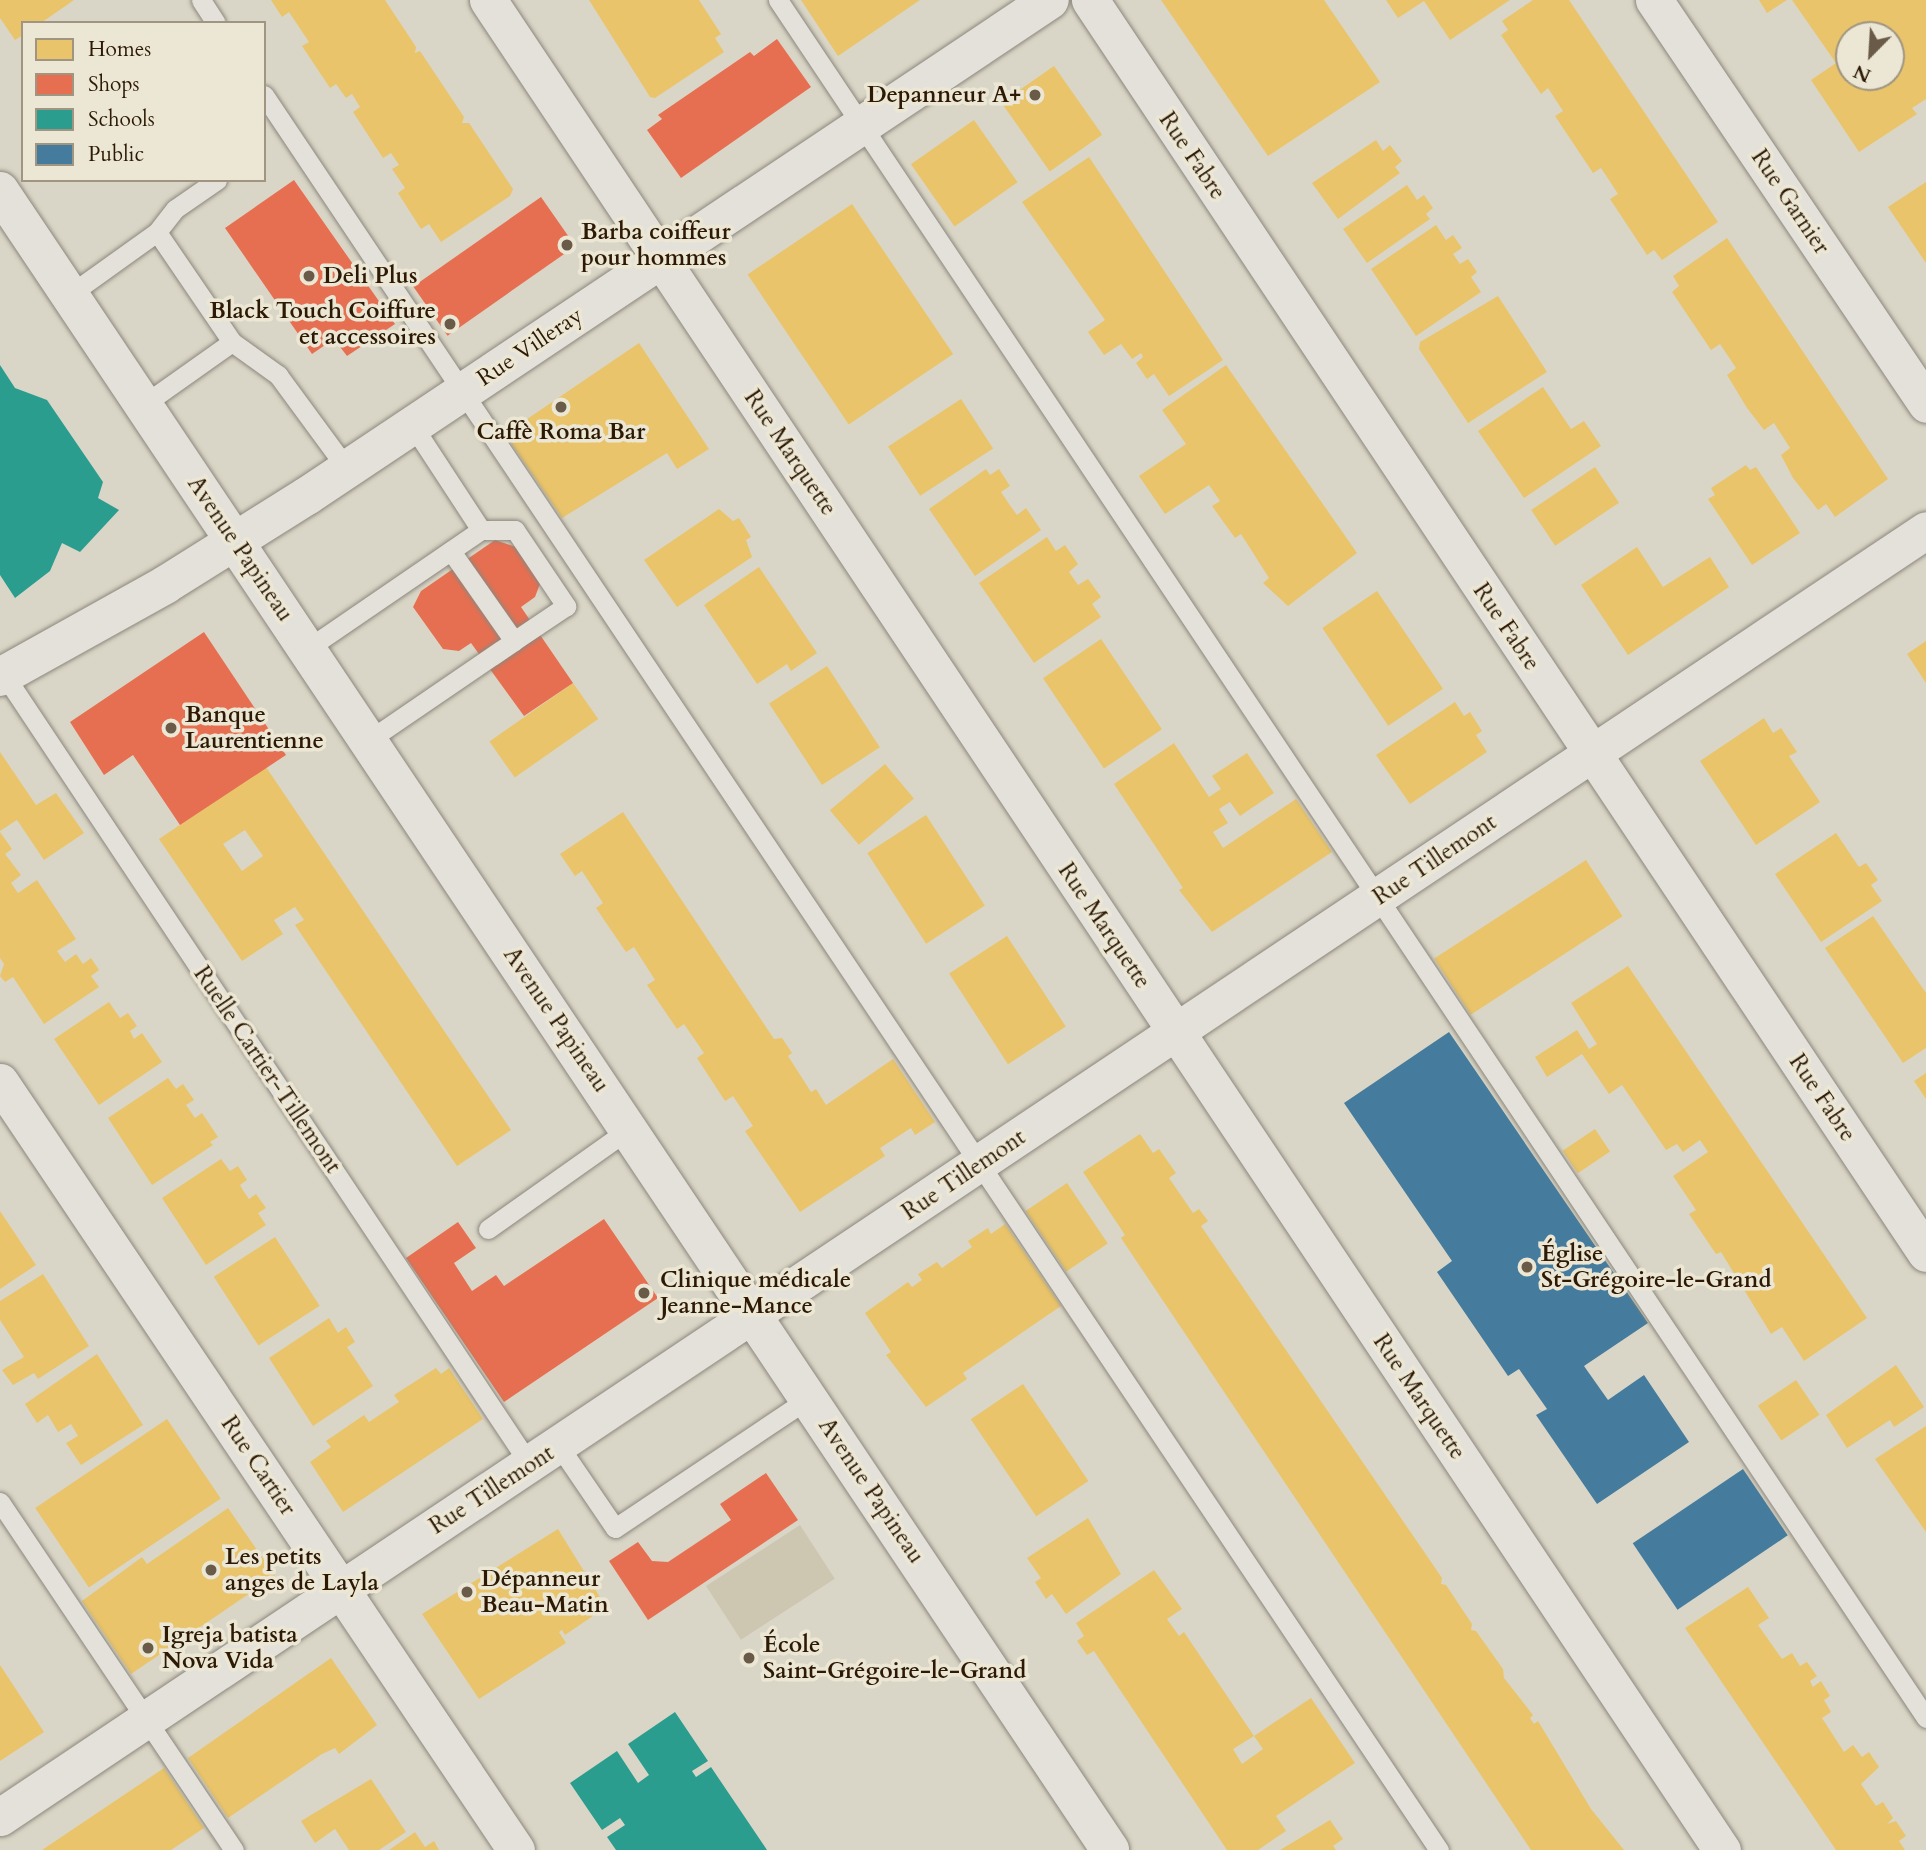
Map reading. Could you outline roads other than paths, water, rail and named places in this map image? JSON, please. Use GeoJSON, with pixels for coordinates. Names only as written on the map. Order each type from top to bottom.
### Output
{"type":"FeatureCollection","features":[{"type":"Feature","properties":{"kind":"main road","name":"Rue Villeray"},"geometry":{"type":"LineString","coordinates":[[1,673],[234,542],[1050,0]]}},
{"type":"Feature","properties":{"kind":"main road","name":"Avenue Papineau"},"geometry":{"type":"LineString","coordinates":[[0,191],[754,1314],[1110,1850]]}},
{"type":"Feature","properties":{"kind":"street","name":"Rue Marquette"},"geometry":{"type":"LineString","coordinates":[[488,0],[1722,1850]]}},
{"type":"Feature","properties":{"kind":"street","name":"Rue Fabre"},"geometry":{"type":"LineString","coordinates":[[1090,0],[1926,1252]]}},
{"type":"Feature","properties":{"kind":"street","name":"Rue Garnier"},"geometry":{"type":"LineString","coordinates":[[1654,0],[1926,404]]}},
{"type":"Feature","properties":{"kind":"street","name":"Rue Tillemont"},"geometry":{"type":"LineString","coordinates":[[0,1817],[1926,530]]}},
{"type":"Feature","properties":{"kind":"street","name":"Rue Cartier"},"geometry":{"type":"LineString","coordinates":[[0,1082],[516,1850]]}},
{"type":"Feature","properties":{"kind":"lane"},"geometry":{"type":"LineString","coordinates":[[201,0],[215,21]]}},
{"type":"Feature","properties":{"kind":"lane"},"geometry":{"type":"LineString","coordinates":[[778,0],[1926,1718]]}},
{"type":"Feature","properties":{"kind":"lane"},"geometry":{"type":"LineString","coordinates":[[266,98],[1439,1850]]}},
{"type":"Feature","properties":{"kind":"lane"},"geometry":{"type":"LineString","coordinates":[[69,295],[157,232],[175,209],[214,182]]}},
{"type":"Feature","properties":{"kind":"lane"},"geometry":{"type":"LineString","coordinates":[[157,232],[232,342],[278,375],[347,469]]}},
{"type":"Feature","properties":{"kind":"lane"},"geometry":{"type":"LineString","coordinates":[[142,405],[232,342]]}},
{"type":"Feature","properties":{"kind":"lane"},"geometry":{"type":"LineString","coordinates":[[412,426],[481,530]]}},
{"type":"Feature","properties":{"kind":"lane"},"geometry":{"type":"LineString","coordinates":[[307,649],[481,530],[515,530],[566,606],[369,740]]}},
{"type":"Feature","properties":{"kind":"lane"},"geometry":{"type":"LineString","coordinates":[[451,551],[514,641]]}},
{"type":"Feature","properties":{"kind":"lane","name":"Ruelle Cartier-Tillemont"},"geometry":{"type":"LineString","coordinates":[[1,673],[544,1455],[615,1528],[809,1398]]}},
{"type":"Feature","properties":{"kind":"lane"},"geometry":{"type":"LineString","coordinates":[[488,1229],[629,1129]]}},
{"type":"Feature","properties":{"kind":"lane"},"geometry":{"type":"LineString","coordinates":[[0,1502],[234,1850]]}},
{"type":"Feature","properties":{"kind":"place","name":"Depanneur A+"},"geometry":{"type":"Point","coordinates":[1035,95]}},
{"type":"Feature","properties":{"kind":"place","name":"Barba coiffeur pour hommes"},"geometry":{"type":"Point","coordinates":[567,245]}},
{"type":"Feature","properties":{"kind":"place","name":"Deli Plus"},"geometry":{"type":"Point","coordinates":[309,276]}},
{"type":"Feature","properties":{"kind":"place","name":"Black Touch Coiffure et accessoires"},"geometry":{"type":"Point","coordinates":[450,324]}},
{"type":"Feature","properties":{"kind":"place","name":"Caffè Roma Bar"},"geometry":{"type":"Point","coordinates":[561,407]}},
{"type":"Feature","properties":{"kind":"place","name":"Banque Laurentienne"},"geometry":{"type":"Point","coordinates":[171,728]}},
{"type":"Feature","properties":{"kind":"place","name":"Église St-Grégoire-le-Grand"},"geometry":{"type":"Point","coordinates":[1527,1267]}},
{"type":"Feature","properties":{"kind":"place","name":"Clinique médicale Jeanne-Mance"},"geometry":{"type":"Point","coordinates":[644,1293]}},
{"type":"Feature","properties":{"kind":"place","name":"Les petits anges de Layla"},"geometry":{"type":"Point","coordinates":[211,1570]}},
{"type":"Feature","properties":{"kind":"place","name":"Dépanneur Beau-Matin"},"geometry":{"type":"Point","coordinates":[467,1592]}},
{"type":"Feature","properties":{"kind":"place","name":"Igreja batista Nova Vida"},"geometry":{"type":"Point","coordinates":[148,1648]}},
{"type":"Feature","properties":{"kind":"place","name":"École Saint-Grégoire-le-Grand"},"geometry":{"type":"Point","coordinates":[749,1658]}}]}
